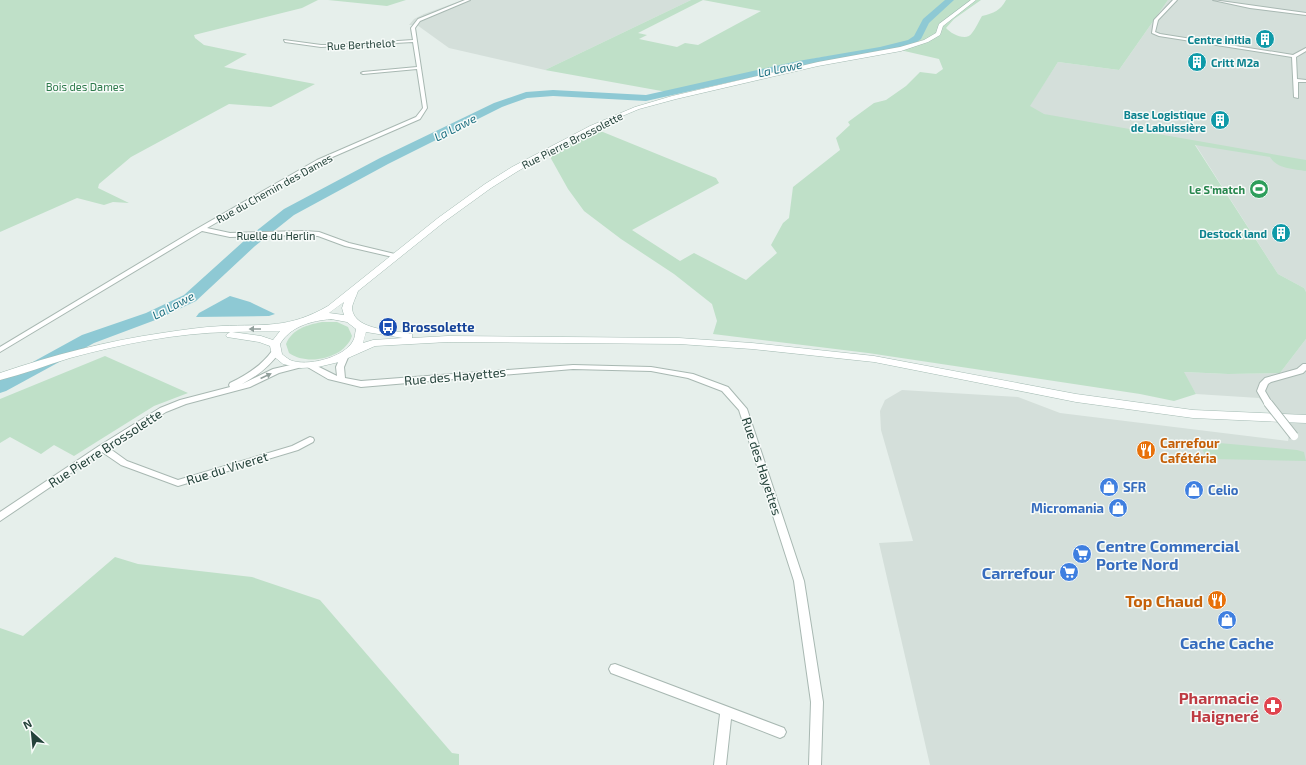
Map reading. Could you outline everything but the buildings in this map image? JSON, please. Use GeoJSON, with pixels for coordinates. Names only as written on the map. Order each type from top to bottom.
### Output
{"type":"FeatureCollection","features":[{"type":"Feature","properties":{"kind":"street","name":"Rue du Chemin des Dames"},"geometry":{"type":"LineString","coordinates":[[0,350],[319,161],[418,118],[425,108],[413,28],[419,20],[468,0]]}},
{"type":"Feature","properties":{"kind":"street","name":"Rue Pierre Brossolette"},"geometry":{"type":"LineString","coordinates":[[316,317],[327,311],[353,291],[440,220],[488,186],[516,169],[592,128],[637,108],[689,93],[807,66],[916,45],[938,34],[941,25],[974,0]]}},
{"type":"Feature","properties":{"kind":"street"},"geometry":{"type":"LineString","coordinates":[[1175,0],[1156,20],[1153,32],[1159,36],[1294,56],[1306,49]]}},
{"type":"Feature","properties":{"kind":"street"},"geometry":{"type":"LineString","coordinates":[[1215,0],[1250,7],[1306,14]]}},
{"type":"Feature","properties":{"kind":"street","name":"Rue Berthelot"},"geometry":{"type":"LineString","coordinates":[[285,41],[321,46],[338,46],[414,41]]}},
{"type":"Feature","properties":{"kind":"street"},"geometry":{"type":"LineString","coordinates":[[1294,56],[1296,97]]}},
{"type":"Feature","properties":{"kind":"street"},"geometry":{"type":"LineString","coordinates":[[363,73],[418,68]]}},
{"type":"Feature","properties":{"kind":"street"},"geometry":{"type":"LineString","coordinates":[[1295,80],[1306,82]]}},
{"type":"Feature","properties":{"kind":"street","name":"Ruelle du Herlin"},"geometry":{"type":"LineString","coordinates":[[202,229],[215,230],[230,236],[304,233],[319,234],[347,245],[397,256]]}},
{"type":"Feature","properties":{"kind":"street"},"geometry":{"type":"LineString","coordinates":[[350,319],[347,308],[353,291]]}},
{"type":"Feature","properties":{"kind":"street"},"geometry":{"type":"LineString","coordinates":[[0,377],[82,351],[118,343],[159,336],[228,329],[270,329],[294,325],[316,317],[338,316],[350,319],[361,328],[398,335],[448,339]]}},
{"type":"Feature","properties":{"kind":"street"},"geometry":{"type":"LineString","coordinates":[[275,348],[281,334],[294,325]]}},
{"type":"Feature","properties":{"kind":"street"},"geometry":{"type":"LineString","coordinates":[[341,379],[340,367],[347,353],[360,340],[361,328]]}},
{"type":"Feature","properties":{"kind":"street"},"geometry":{"type":"LineString","coordinates":[[215,331],[222,334],[261,339],[275,348],[287,362],[304,365],[327,362],[373,343],[448,339],[679,341],[815,352],[874,359],[1076,398],[1193,414],[1306,419]]}},
{"type":"Feature","properties":{"kind":"street","name":"Rue Pierre Brossolette"},"geometry":{"type":"LineString","coordinates":[[216,393],[254,374],[265,365],[275,348]]}},
{"type":"Feature","properties":{"kind":"street","name":"Rue Pierre Brossolette"},"geometry":{"type":"LineString","coordinates":[[0,517],[102,448],[163,410],[183,402],[246,385],[276,371],[304,365]]}},
{"type":"Feature","properties":{"kind":"street","name":"Rue des Hayettes"},"geometry":{"type":"LineString","coordinates":[[304,365],[330,377],[361,384],[581,367],[651,369],[690,376],[725,389],[743,409],[799,581],[817,702],[815,765]]}},
{"type":"Feature","properties":{"kind":"street"},"geometry":{"type":"LineString","coordinates":[[1294,436],[1261,391],[1264,383],[1268,380],[1300,371],[1306,366]]}},
{"type":"Feature","properties":{"kind":"street","name":"Rue du Viveret"},"geometry":{"type":"LineString","coordinates":[[102,448],[124,463],[178,483],[295,448],[310,440]]}},
{"type":"Feature","properties":{"kind":"street"},"geometry":{"type":"LineString","coordinates":[[615,669],[780,732]]}},
{"type":"Feature","properties":{"kind":"street"},"geometry":{"type":"LineString","coordinates":[[720,765],[726,712]]}},
{"type":"Feature","properties":{"kind":"shaded area"},"geometry":{"type":"Polygon","coordinates":[[[463,0],[691,0],[545,70],[449,48],[417,25],[409,25],[414,19],[424,14],[463,0]]]}},
{"type":"Feature","properties":{"kind":"shaded area"},"geometry":{"type":"Polygon","coordinates":[[[1168,0],[1306,0],[1306,292],[1304,288],[1278,274],[1195,144],[1026,111],[1058,62],[1119,70],[1168,0]]]}},
{"type":"Feature","properties":{"kind":"shaded area"},"geometry":{"type":"Polygon","coordinates":[[[1306,339],[1306,765],[930,765],[879,543],[913,541],[881,430],[880,411],[885,400],[902,390],[1018,397],[1060,413],[1288,441],[1289,434],[1259,398],[1196,394],[1183,372],[1228,374],[1280,373],[1306,339]]]}},
{"type":"Feature","properties":{"kind":"green space","name":"Bois des Dames"},"geometry":{"type":"Polygon","coordinates":[[[0,0],[318,0],[302,8],[194,35],[195,38],[204,45],[247,54],[224,67],[315,84],[271,107],[229,104],[131,157],[99,184],[98,188],[129,203],[113,202],[104,205],[77,198],[0,232],[0,0]]]}},
{"type":"Feature","properties":{"kind":"green space"},"geometry":{"type":"Polygon","coordinates":[[[328,0],[406,0],[387,6],[328,0]]]}},
{"type":"Feature","properties":{"kind":"green space"},"geometry":{"type":"Polygon","coordinates":[[[691,0],[703,0],[981,0],[954,19],[946,28],[955,35],[967,37],[970,36],[975,29],[982,16],[996,11],[1006,0],[1168,0],[1119,70],[1058,62],[1030,106],[1044,114],[1306,160],[1306,171],[1281,166],[1270,157],[1195,145],[1278,274],[1304,288],[1306,292],[1306,339],[1280,373],[1228,374],[1184,372],[1196,394],[1174,401],[1140,394],[868,353],[713,334],[717,321],[712,304],[674,274],[621,239],[584,211],[568,189],[549,155],[598,130],[716,178],[719,183],[632,230],[680,261],[694,253],[746,280],[777,253],[771,245],[783,223],[789,218],[793,187],[840,150],[836,138],[850,125],[848,122],[874,103],[886,100],[906,86],[920,72],[936,74],[943,69],[939,59],[900,50],[872,54],[860,52],[817,58],[667,92],[545,70],[691,0]],[[703,0],[638,33],[647,35],[639,39],[677,47],[685,43],[698,45],[761,11],[703,0]]]}},
{"type":"Feature","properties":{"kind":"green space"},"geometry":{"type":"Polygon","coordinates":[[[322,322],[337,322],[348,327],[352,336],[348,344],[333,355],[324,358],[305,359],[289,353],[286,344],[296,331],[306,326],[322,322]]]}},
{"type":"Feature","properties":{"kind":"green space"},"geometry":{"type":"Polygon","coordinates":[[[105,356],[188,393],[154,406],[74,456],[54,445],[41,454],[10,437],[0,443],[0,399],[105,356]]]}},
{"type":"Feature","properties":{"kind":"green space"},"geometry":{"type":"Polygon","coordinates":[[[1197,441],[1297,450],[1304,452],[1306,461],[1213,459],[1209,461],[1197,441]]]}},
{"type":"Feature","properties":{"kind":"green space"},"geometry":{"type":"Polygon","coordinates":[[[115,557],[138,564],[252,577],[320,600],[452,753],[459,754],[459,765],[0,765],[0,628],[23,636],[115,557]]]}},
{"type":"Feature","properties":{"kind":"water"},"geometry":{"type":"Polygon","coordinates":[[[230,296],[250,302],[275,314],[269,316],[196,317],[199,313],[230,296]]]}},
{"type":"Feature","properties":{"kind":"waterway","name":"La Lawe"},"geometry":{"type":"LineString","coordinates":[[0,387],[88,339],[152,316],[190,298],[250,243],[289,212],[384,161],[498,105],[526,95],[553,93],[646,98],[798,64],[881,50],[911,42],[918,37],[926,21],[950,0]]}},
{"type":"Feature","properties":{"kind":"place","name":"Centre initia"},"geometry":{"type":"Point","coordinates":[1265,39]}},
{"type":"Feature","properties":{"kind":"place","name":"Critt M2a"},"geometry":{"type":"Point","coordinates":[1197,62]}},
{"type":"Feature","properties":{"kind":"place","name":"Base Logistique de Labuissière"},"geometry":{"type":"Point","coordinates":[1220,120]}},
{"type":"Feature","properties":{"kind":"place","name":"Le S'match"},"geometry":{"type":"Point","coordinates":[1259,189]}},
{"type":"Feature","properties":{"kind":"place","name":"Destock land"},"geometry":{"type":"Point","coordinates":[1281,233]}},
{"type":"Feature","properties":{"kind":"place","name":"Brossolette"},"geometry":{"type":"Point","coordinates":[388,327]}},
{"type":"Feature","properties":{"kind":"place","name":"Carrefour Cafétéria"},"geometry":{"type":"Point","coordinates":[1146,450]}},
{"type":"Feature","properties":{"kind":"place","name":"SFR"},"geometry":{"type":"Point","coordinates":[1109,487]}},
{"type":"Feature","properties":{"kind":"place","name":"Celio"},"geometry":{"type":"Point","coordinates":[1194,490]}},
{"type":"Feature","properties":{"kind":"place","name":"Micromania"},"geometry":{"type":"Point","coordinates":[1118,508]}},
{"type":"Feature","properties":{"kind":"place","name":"Centre Commercial Porte Nord"},"geometry":{"type":"Point","coordinates":[1082,554]}},
{"type":"Feature","properties":{"kind":"place","name":"Carrefour"},"geometry":{"type":"Point","coordinates":[1069,572]}},
{"type":"Feature","properties":{"kind":"place","name":"Top Chaud"},"geometry":{"type":"Point","coordinates":[1217,600]}},
{"type":"Feature","properties":{"kind":"place","name":"Cache Cache"},"geometry":{"type":"Point","coordinates":[1227,620]}},
{"type":"Feature","properties":{"kind":"place","name":"Pharmacie Haigneré"},"geometry":{"type":"Point","coordinates":[1273,706]}}]}
